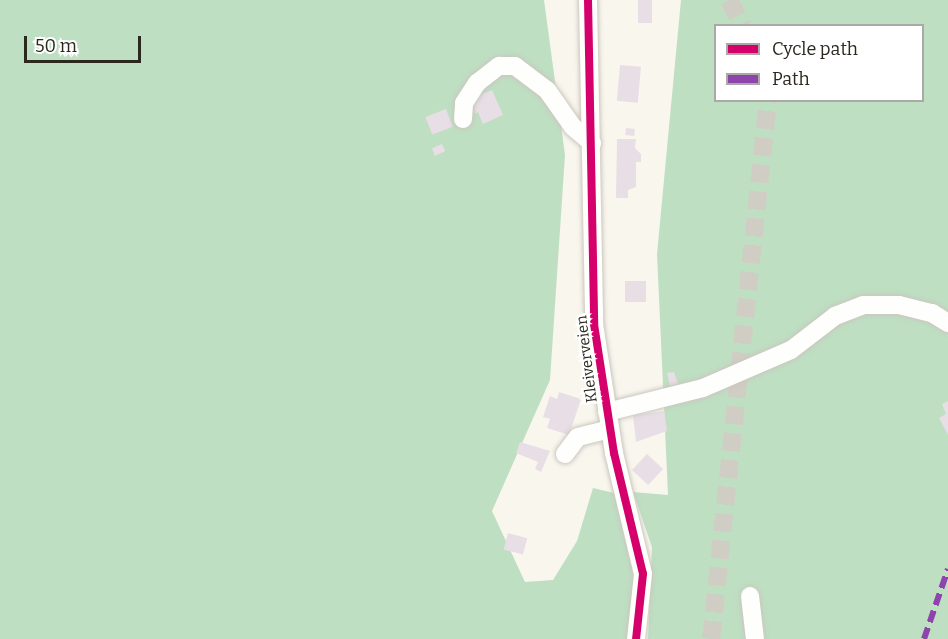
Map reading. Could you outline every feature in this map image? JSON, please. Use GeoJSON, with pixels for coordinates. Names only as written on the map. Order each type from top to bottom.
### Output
{"type":"FeatureCollection","features":[{"type":"Feature","properties":{"kind":"street","name":"Kleiverveien"},"geometry":{"type":"LineString","coordinates":[[588,0],[594,324],[608,421],[642,574],[636,639]]}},
{"type":"Feature","properties":{"kind":"street"},"geometry":{"type":"LineString","coordinates":[[463,119],[464,103],[483,78],[499,66],[515,66],[547,90],[573,127],[592,143]]}},
{"type":"Feature","properties":{"kind":"street"},"geometry":{"type":"LineString","coordinates":[[565,454],[578,436],[608,421],[703,388],[791,350],[835,316],[863,305],[899,305],[932,313],[948,322]]}},
{"type":"Feature","properties":{"kind":"street"},"geometry":{"type":"LineString","coordinates":[[750,596],[755,639]]}},
{"type":"Feature","properties":{"kind":"green space"},"geometry":{"type":"Polygon","coordinates":[[[0,0],[544,0],[565,155],[550,380],[492,511],[525,582],[553,580],[577,541],[593,488],[614,493],[634,577],[628,639],[0,639],[0,0]]]}},
{"type":"Feature","properties":{"kind":"green space"},"geometry":{"type":"Polygon","coordinates":[[[681,0],[948,0],[948,639],[648,639],[652,547],[633,492],[668,495],[657,254],[681,0]]]}},
{"type":"Feature","properties":{"kind":"building"},"geometry":{"type":"Polygon","coordinates":[[[638,0],[652,0],[652,23],[638,23],[638,0]]]}},
{"type":"Feature","properties":{"kind":"building"},"geometry":{"type":"Polygon","coordinates":[[[620,65],[641,67],[638,103],[617,101],[620,65]]]}},
{"type":"Feature","properties":{"kind":"building"},"geometry":{"type":"Polygon","coordinates":[[[492,90],[503,115],[483,124],[478,112],[475,114],[472,98],[492,90]]]}},
{"type":"Feature","properties":{"kind":"building"},"geometry":{"type":"Polygon","coordinates":[[[446,109],[453,127],[432,135],[425,117],[446,109]]]}},
{"type":"Feature","properties":{"kind":"building"},"geometry":{"type":"Polygon","coordinates":[[[626,128],[635,129],[634,136],[625,135],[626,128]]]}},
{"type":"Feature","properties":{"kind":"building"},"geometry":{"type":"Polygon","coordinates":[[[617,139],[636,139],[635,148],[641,154],[641,162],[636,162],[636,187],[628,190],[628,198],[616,198],[617,139]]]}},
{"type":"Feature","properties":{"kind":"building"},"geometry":{"type":"Polygon","coordinates":[[[442,144],[445,151],[435,156],[432,148],[442,144]]]}},
{"type":"Feature","properties":{"kind":"building"},"geometry":{"type":"Polygon","coordinates":[[[625,281],[646,281],[646,302],[625,302],[625,281]]]}},
{"type":"Feature","properties":{"kind":"building"},"geometry":{"type":"Polygon","coordinates":[[[674,372],[678,384],[670,386],[667,373],[674,372]]]}},
{"type":"Feature","properties":{"kind":"building"},"geometry":{"type":"Polygon","coordinates":[[[559,392],[581,399],[569,435],[547,428],[550,419],[543,417],[550,396],[557,399],[559,392]]]}},
{"type":"Feature","properties":{"kind":"building"},"geometry":{"type":"Polygon","coordinates":[[[948,401],[948,435],[939,418],[946,414],[942,404],[948,401]]]}},
{"type":"Feature","properties":{"kind":"building"},"geometry":{"type":"Polygon","coordinates":[[[664,411],[667,431],[636,442],[633,415],[664,411]]]}},
{"type":"Feature","properties":{"kind":"building"},"geometry":{"type":"Polygon","coordinates":[[[520,442],[550,451],[541,472],[535,469],[538,462],[516,453],[520,442]]]}},
{"type":"Feature","properties":{"kind":"building"},"geometry":{"type":"Polygon","coordinates":[[[647,454],[663,469],[648,485],[632,470],[647,454]]]}},
{"type":"Feature","properties":{"kind":"building"},"geometry":{"type":"Polygon","coordinates":[[[508,533],[527,538],[523,555],[504,549],[508,533]]]}},
{"type":"Feature","properties":{"kind":"tunnel"},"geometry":{"type":"LineString","coordinates":[[729,0],[742,24]]}},
{"type":"Feature","properties":{"kind":"tunnel"},"geometry":{"type":"LineString","coordinates":[[711,639],[768,102]]}},
{"type":"Feature","properties":{"kind":"marked path"},"geometry":{"type":"LineString","coordinates":[[924,639],[948,569]]}},
{"type":"Feature","properties":{"kind":"cycle path"},"geometry":{"type":"LineString","coordinates":[[588,0],[594,324],[614,453],[643,574],[636,639]]}}]}
